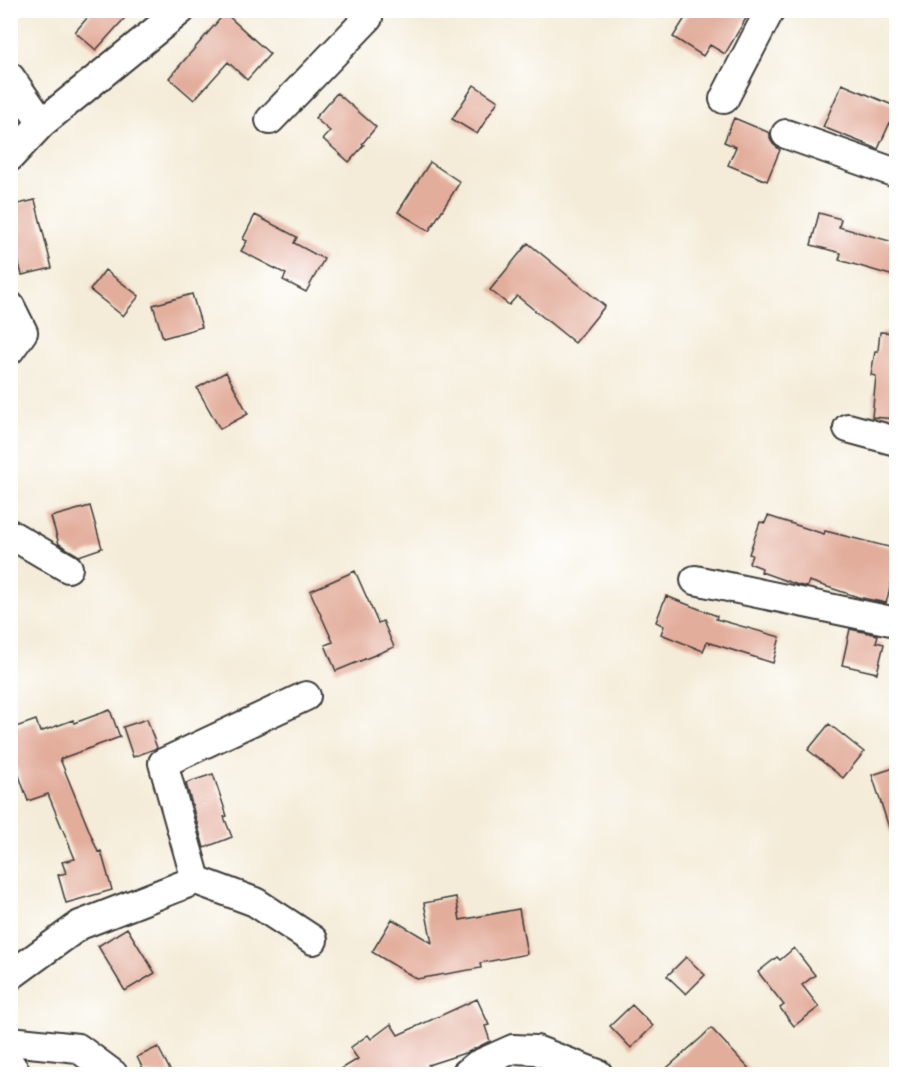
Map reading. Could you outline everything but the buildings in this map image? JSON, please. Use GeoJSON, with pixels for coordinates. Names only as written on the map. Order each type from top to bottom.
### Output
{"type":"FeatureCollection","features":[{"type":"Feature","properties":{"kind":"street"},"geometry":{"type":"LineString","coordinates":[[10,157],[42,123],[181,10]]}},
{"type":"Feature","properties":{"kind":"street"},"geometry":{"type":"LineString","coordinates":[[270,120],[368,18],[364,10]]}},
{"type":"Feature","properties":{"kind":"street"},"geometry":{"type":"LineString","coordinates":[[724,99],[770,10]]}},
{"type":"Feature","properties":{"kind":"street"},"geometry":{"type":"LineString","coordinates":[[10,77],[42,123]]}},
{"type":"Feature","properties":{"kind":"street"},"geometry":{"type":"LineString","coordinates":[[786,134],[897,173]]}},
{"type":"Feature","properties":{"kind":"street"},"geometry":{"type":"LineString","coordinates":[[10,306],[23,332],[10,350]]}},
{"type":"Feature","properties":{"kind":"street"},"geometry":{"type":"LineString","coordinates":[[848,428],[897,441]]}},
{"type":"Feature","properties":{"kind":"street"},"geometry":{"type":"LineString","coordinates":[[10,534],[69,568]]}},
{"type":"Feature","properties":{"kind":"street"},"geometry":{"type":"LineString","coordinates":[[695,579],[897,622]]}},
{"type":"Feature","properties":{"kind":"street"},"geometry":{"type":"LineString","coordinates":[[196,880],[163,763],[306,696]]}},
{"type":"Feature","properties":{"kind":"street"},"geometry":{"type":"LineString","coordinates":[[10,976],[80,925],[196,880],[255,902],[313,940]]}},
{"type":"Feature","properties":{"kind":"street"},"geometry":{"type":"LineString","coordinates":[[10,1041],[78,1048],[113,1074]]}},
{"type":"Feature","properties":{"kind":"street"},"geometry":{"type":"LineString","coordinates":[[466,1074],[477,1065],[513,1049],[536,1050],[598,1074]]}},
{"type":"Feature","properties":{"kind":"street"},"geometry":{"type":"LineString","coordinates":[[10,1064],[17,1074]]}}]}
